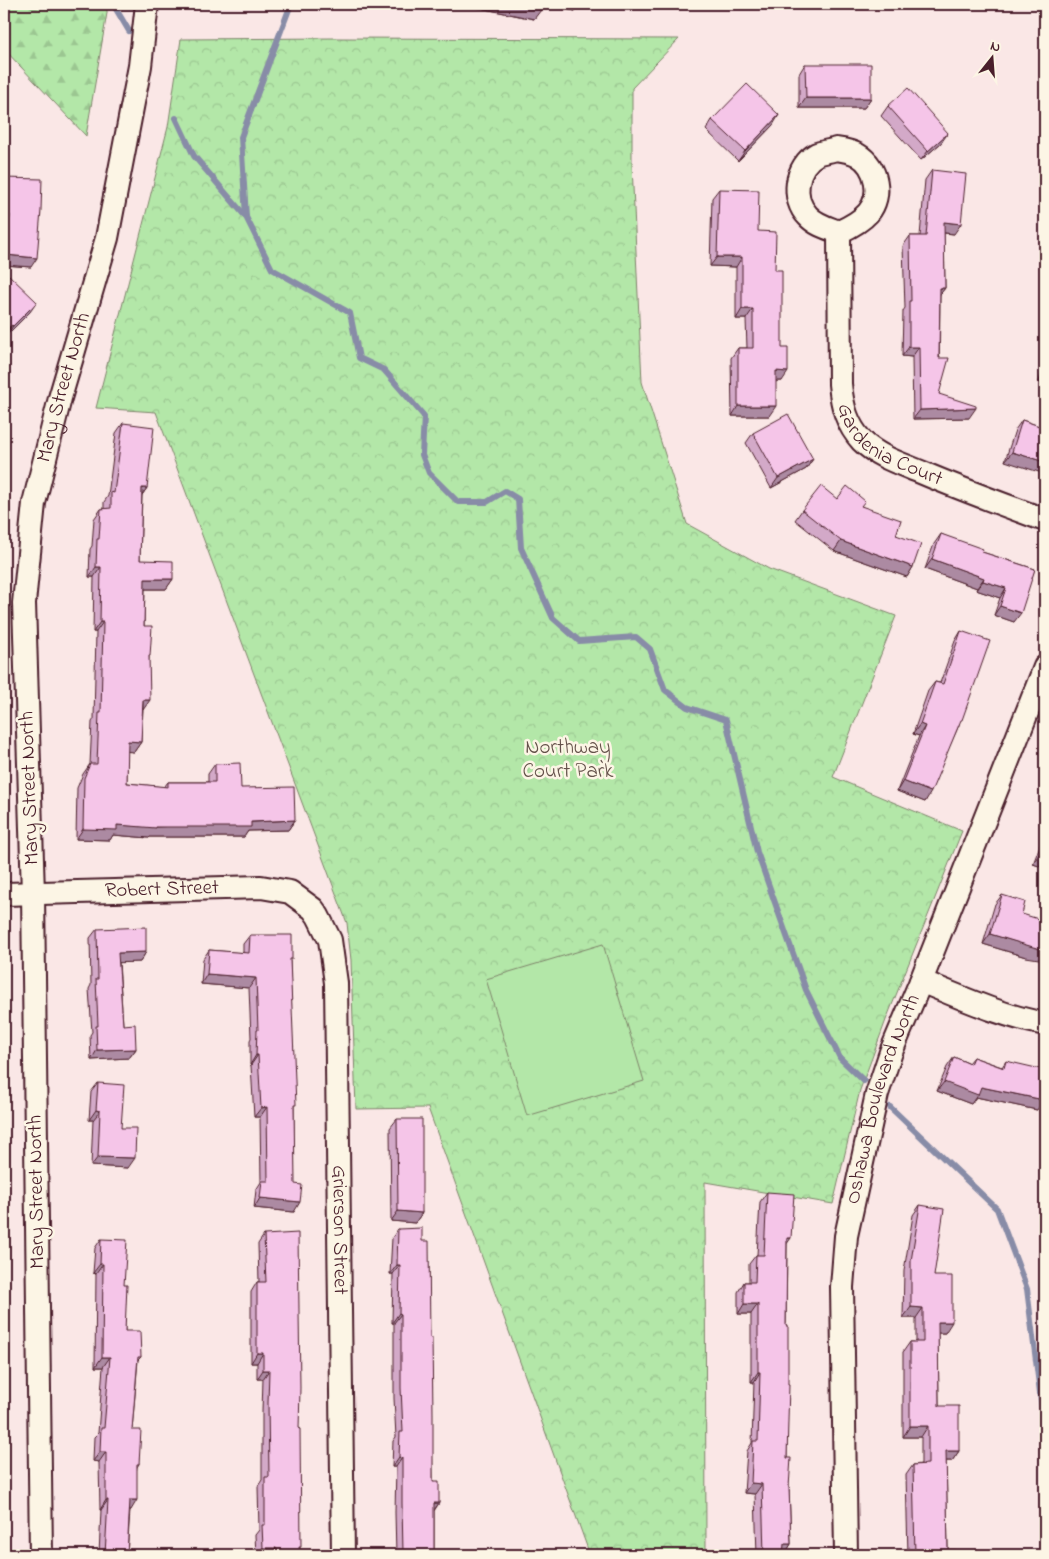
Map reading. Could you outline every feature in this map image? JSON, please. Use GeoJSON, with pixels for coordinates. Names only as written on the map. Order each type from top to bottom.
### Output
{"type":"FeatureCollection","features":[{"type":"Feature","properties":{"kind":"street","name":"Mary Street North"},"geometry":{"type":"LineString","coordinates":[[41,1555],[33,893],[24,603],[34,503],[60,398],[107,238],[140,66],[147,4]]}},
{"type":"Feature","properties":{"kind":"street","name":"Gardenia Court"},"geometry":{"type":"LineString","coordinates":[[840,232],[840,384],[842,402],[854,432],[874,451],[888,458],[1045,520]]}},
{"type":"Feature","properties":{"kind":"street","name":"Oshawa Boulevard North"},"geometry":{"type":"LineString","coordinates":[[846,1555],[842,1286],[846,1236],[877,1094],[891,1052],[1045,667]]}},
{"type":"Feature","properties":{"kind":"street","name":"Robert Street"},"geometry":{"type":"LineString","coordinates":[[4,894],[261,887],[290,892],[313,910]]}},
{"type":"Feature","properties":{"kind":"street","name":"Grierson Street"},"geometry":{"type":"LineString","coordinates":[[313,910],[330,940],[336,984],[343,1555]]}},
{"type":"Feature","properties":{"kind":"street"},"geometry":{"type":"LineString","coordinates":[[921,981],[978,1005],[1020,1019],[1045,1024]]}},
{"type":"Feature","properties":{"kind":"green space"},"geometry":{"type":"Polygon","coordinates":[[[4,4],[107,4],[86,136],[4,49],[4,4]]]}},
{"type":"Feature","properties":{"kind":"green space","name":"Northway Court Park"},"geometry":{"type":"Polygon","coordinates":[[[181,39],[679,39],[632,88],[632,165],[642,382],[687,524],[769,569],[896,616],[833,777],[962,831],[860,1090],[833,1204],[705,1182],[706,1555],[590,1555],[428,1108],[356,1109],[351,960],[347,923],[156,412],[96,408],[168,127],[181,39]]]}},
{"type":"Feature","properties":{"kind":"green space"},"geometry":{"type":"Polygon","coordinates":[[[603,944],[644,1081],[527,1116],[486,979],[603,944]]]}},
{"type":"Feature","properties":{"kind":"building"},"geometry":{"type":"Polygon","coordinates":[[[511,4],[542,4],[541,10],[511,4]]]}},
{"type":"Feature","properties":{"kind":"building"},"geometry":{"type":"Polygon","coordinates":[[[805,64],[871,64],[871,98],[806,98],[805,64]]]}},
{"type":"Feature","properties":{"kind":"building"},"geometry":{"type":"Polygon","coordinates":[[[747,84],[779,115],[745,151],[712,120],[747,84]]]}},
{"type":"Feature","properties":{"kind":"building"},"geometry":{"type":"Polygon","coordinates":[[[908,88],[948,133],[928,151],[888,106],[908,88]]]}},
{"type":"Feature","properties":{"kind":"building"},"geometry":{"type":"Polygon","coordinates":[[[932,170],[966,174],[961,224],[944,222],[945,288],[940,288],[939,358],[949,358],[939,394],[976,406],[976,408],[920,410],[919,347],[909,347],[909,301],[911,301],[910,236],[926,236],[932,170]]]}},
{"type":"Feature","properties":{"kind":"building"},"geometry":{"type":"Polygon","coordinates":[[[4,178],[42,179],[37,258],[6,255],[10,215],[4,215],[4,178]]]}},
{"type":"Feature","properties":{"kind":"building"},"geometry":{"type":"Polygon","coordinates":[[[719,189],[759,190],[758,231],[776,232],[775,270],[782,270],[782,348],[788,348],[788,372],[776,371],[776,406],[738,406],[738,348],[753,348],[753,309],[742,309],[742,257],[717,257],[719,189]]]}},
{"type":"Feature","properties":{"kind":"building"},"geometry":{"type":"Polygon","coordinates":[[[9,275],[37,302],[13,326],[4,331],[4,279],[9,275]]]}},
{"type":"Feature","properties":{"kind":"building"},"geometry":{"type":"Polygon","coordinates":[[[788,414],[813,459],[778,478],[753,433],[788,414]]]}},
{"type":"Feature","properties":{"kind":"building"},"geometry":{"type":"Polygon","coordinates":[[[1022,420],[1045,428],[1045,462],[1012,452],[1022,420]]]}},
{"type":"Feature","properties":{"kind":"building"},"geometry":{"type":"Polygon","coordinates":[[[123,423],[154,427],[147,488],[142,488],[140,560],[173,561],[173,579],[145,579],[144,626],[152,626],[149,656],[150,700],[143,700],[141,742],[128,741],[127,783],[168,787],[168,782],[215,782],[215,764],[240,763],[241,788],[294,787],[295,820],[251,822],[251,827],[156,828],[117,825],[117,830],[83,829],[84,778],[90,764],[97,764],[99,713],[101,713],[103,622],[100,622],[101,567],[96,567],[97,539],[99,539],[101,509],[111,508],[111,492],[114,493],[123,423]]]}},
{"type":"Feature","properties":{"kind":"building"},"geometry":{"type":"Polygon","coordinates":[[[821,486],[837,499],[847,486],[865,501],[861,506],[901,520],[896,535],[921,544],[913,567],[841,541],[802,510],[821,486]]]}},
{"type":"Feature","properties":{"kind":"building"},"geometry":{"type":"Polygon","coordinates":[[[941,534],[983,549],[982,552],[1035,569],[1021,613],[1000,606],[1006,588],[983,581],[984,578],[932,559],[941,534]]]}},
{"type":"Feature","properties":{"kind":"building"},"geometry":{"type":"Polygon","coordinates":[[[961,631],[990,641],[962,720],[931,792],[903,781],[925,726],[920,724],[935,682],[943,684],[961,631]]]}},
{"type":"Feature","properties":{"kind":"building"},"geometry":{"type":"Polygon","coordinates":[[[1045,839],[1045,856],[1039,854],[1045,839]]]}},
{"type":"Feature","properties":{"kind":"building"},"geometry":{"type":"Polygon","coordinates":[[[1002,895],[1025,902],[1022,914],[1045,921],[1045,950],[990,934],[1002,895]]]}},
{"type":"Feature","properties":{"kind":"building"},"geometry":{"type":"Polygon","coordinates":[[[146,927],[146,952],[118,953],[123,1025],[135,1024],[136,1049],[97,1050],[97,929],[146,927]]]}},
{"type":"Feature","properties":{"kind":"building"},"geometry":{"type":"Polygon","coordinates":[[[250,935],[292,935],[292,959],[290,959],[296,1105],[294,1105],[295,1184],[302,1185],[300,1202],[260,1198],[262,1181],[268,1181],[267,1107],[261,1108],[258,1055],[256,1055],[258,1030],[256,978],[207,974],[209,950],[249,953],[250,935]]]}},
{"type":"Feature","properties":{"kind":"building"},"geometry":{"type":"Polygon","coordinates":[[[954,1057],[970,1064],[973,1057],[1004,1068],[1006,1061],[1045,1070],[1044,1100],[981,1087],[978,1095],[944,1082],[954,1057]]]}},
{"type":"Feature","properties":{"kind":"building"},"geometry":{"type":"Polygon","coordinates":[[[98,1083],[124,1085],[121,1128],[136,1128],[135,1158],[98,1157],[100,1111],[96,1110],[98,1083]]]}},
{"type":"Feature","properties":{"kind":"building"},"geometry":{"type":"Polygon","coordinates":[[[397,1119],[422,1119],[422,1213],[398,1211],[397,1119]]]}},
{"type":"Feature","properties":{"kind":"building"},"geometry":{"type":"Polygon","coordinates":[[[767,1192],[794,1194],[791,1238],[787,1238],[786,1326],[788,1326],[789,1384],[787,1458],[791,1458],[789,1487],[791,1544],[784,1544],[783,1555],[764,1555],[762,1484],[751,1483],[753,1441],[758,1441],[760,1372],[758,1372],[758,1304],[744,1304],[744,1282],[755,1282],[756,1255],[764,1255],[767,1192]]]}},
{"type":"Feature","properties":{"kind":"building"},"geometry":{"type":"Polygon","coordinates":[[[920,1205],[944,1209],[934,1276],[952,1276],[952,1322],[938,1322],[939,1406],[959,1406],[959,1451],[946,1451],[948,1550],[956,1550],[956,1555],[915,1555],[913,1465],[928,1464],[928,1426],[910,1426],[910,1342],[923,1342],[923,1308],[911,1307],[911,1261],[920,1205]]]}},
{"type":"Feature","properties":{"kind":"building"},"geometry":{"type":"Polygon","coordinates":[[[422,1228],[422,1241],[429,1241],[433,1481],[439,1481],[439,1503],[434,1503],[434,1552],[430,1552],[429,1555],[405,1555],[403,1553],[402,1458],[399,1457],[400,1432],[403,1432],[401,1314],[399,1313],[400,1265],[397,1265],[398,1229],[422,1228]]]}},
{"type":"Feature","properties":{"kind":"building"},"geometry":{"type":"Polygon","coordinates":[[[298,1233],[301,1547],[299,1547],[300,1555],[276,1555],[276,1548],[263,1548],[262,1525],[265,1525],[265,1477],[269,1477],[269,1370],[263,1370],[263,1353],[257,1353],[257,1282],[266,1282],[264,1235],[298,1233]]]}},
{"type":"Feature","properties":{"kind":"building"},"geometry":{"type":"Polygon","coordinates":[[[101,1239],[127,1240],[124,1285],[127,1285],[125,1331],[140,1331],[141,1357],[138,1357],[132,1430],[141,1430],[139,1464],[137,1464],[137,1500],[130,1500],[127,1555],[105,1555],[108,1500],[106,1500],[106,1452],[100,1452],[101,1428],[104,1428],[110,1357],[102,1357],[103,1264],[100,1264],[101,1239]]]}},
{"type":"Feature","properties":{"kind":"waterway"},"geometry":{"type":"LineString","coordinates":[[113,4],[129,31]]}},
{"type":"Feature","properties":{"kind":"waterway"},"geometry":{"type":"LineString","coordinates":[[246,217],[241,137],[291,4]]}},
{"type":"Feature","properties":{"kind":"waterway"},"geometry":{"type":"LineString","coordinates":[[176,118],[194,156],[246,217],[272,269],[350,313],[359,358],[384,370],[424,416],[422,455],[429,473],[458,502],[487,502],[505,491],[518,499],[521,548],[553,618],[579,641],[636,637],[650,649],[665,690],[687,707],[726,720],[757,852],[806,990],[840,1058],[864,1081]]}},
{"type":"Feature","properties":{"kind":"waterway"},"geometry":{"type":"LineString","coordinates":[[890,1107],[997,1209],[1027,1289],[1045,1433]]}}]}
